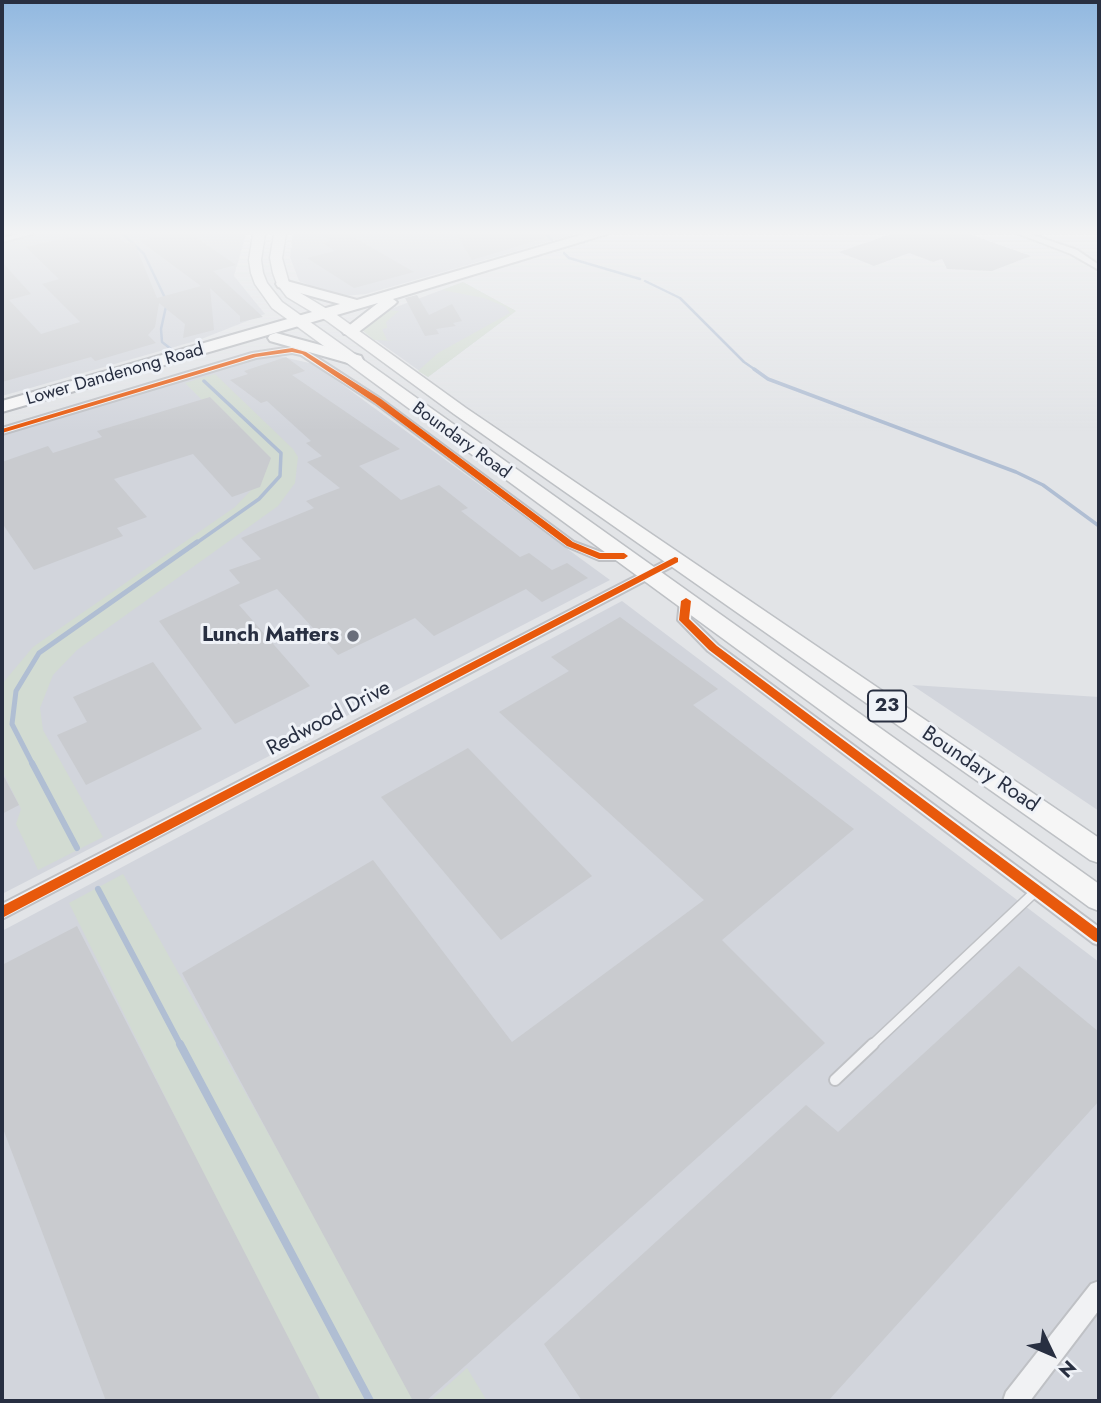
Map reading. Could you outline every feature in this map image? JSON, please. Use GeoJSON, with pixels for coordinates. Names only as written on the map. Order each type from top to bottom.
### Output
{"type":"FeatureCollection","features":[{"type":"Feature","properties":{"kind":"highway"},"geometry":{"type":"LineString","coordinates":[[335,299],[353,303]]}},
{"type":"Feature","properties":{"kind":"highway","name":"Lower Dandenong Road"},"geometry":{"type":"LineString","coordinates":[[2,407],[305,324],[366,299]]}},
{"type":"Feature","properties":{"kind":"highway","name":"Lower Dandenong Road"},"geometry":{"type":"LineString","coordinates":[[327,316],[398,299]]}},
{"type":"Feature","properties":{"kind":"highway"},"geometry":{"type":"LineString","coordinates":[[350,331],[389,302]]}},
{"type":"Feature","properties":{"kind":"highway"},"geometry":{"type":"LineString","coordinates":[[211,348],[270,318],[275,314],[277,305]]}},
{"type":"Feature","properties":{"kind":"highway","name":"Lower Dandenong Road"},"geometry":{"type":"LineString","coordinates":[[2,421],[236,350],[277,344],[305,324]]}},
{"type":"Feature","properties":{"kind":"highway"},"geometry":{"type":"LineString","coordinates":[[277,344],[355,360]]}},
{"type":"Feature","properties":{"kind":"main road","name":"Boundary Road"},"geometry":{"type":"LineString","coordinates":[[274,299],[277,305],[1099,899]]}},
{"type":"Feature","properties":{"kind":"main road","name":"Boundary Road"},"geometry":{"type":"LineString","coordinates":[[299,299],[350,331],[675,560],[1099,852]]}},
{"type":"Feature","properties":{"kind":"street","name":"Lower Dandenong Road"},"geometry":{"type":"LineString","coordinates":[[2,431],[219,365],[277,344]]}},
{"type":"Feature","properties":{"kind":"street","name":"Boundary Road"},"geometry":{"type":"LineString","coordinates":[[277,344],[304,353],[378,401],[570,544],[599,556],[624,556]]}},
{"type":"Feature","properties":{"kind":"street","name":"Lower Dandenong Road"},"geometry":{"type":"LineString","coordinates":[[219,365],[236,350]]}},
{"type":"Feature","properties":{"kind":"street"},"geometry":{"type":"LineString","coordinates":[[378,401],[382,381]]}},
{"type":"Feature","properties":{"kind":"street","name":"Redwood Drive"},"geometry":{"type":"LineString","coordinates":[[2,912],[675,560]]}},
{"type":"Feature","properties":{"kind":"street"},"geometry":{"type":"LineString","coordinates":[[686,601],[684,620],[713,648],[1099,937]]}},
{"type":"Feature","properties":{"kind":"street"},"geometry":{"type":"LineString","coordinates":[[1015,1401],[1099,1292]]}},
{"type":"Feature","properties":{"kind":"lane"},"geometry":{"type":"LineString","coordinates":[[835,1080],[1037,890]]}},
{"type":"Feature","properties":{"kind":"shaded area"},"geometry":{"type":"Polygon","coordinates":[[[2,299],[253,299],[265,314],[199,340],[2,396],[2,299]]]}},
{"type":"Feature","properties":{"kind":"shaded area"},"geometry":{"type":"Polygon","coordinates":[[[416,299],[495,299],[516,311],[428,377],[362,330],[375,317],[416,299]]]}},
{"type":"Feature","properties":{"kind":"shaded area"},"geometry":{"type":"Polygon","coordinates":[[[488,299],[495,299],[516,311],[428,377],[418,371],[438,353],[510,313],[506,307],[488,299]]]}},
{"type":"Feature","properties":{"kind":"shaded area"},"geometry":{"type":"Polygon","coordinates":[[[388,310],[399,311],[386,322],[387,328],[382,329],[387,340],[395,341],[374,340],[361,327],[388,310]]]}},
{"type":"Feature","properties":{"kind":"shaded area"},"geometry":{"type":"Polygon","coordinates":[[[274,355],[314,364],[610,580],[2,894],[2,434],[221,368],[274,355]]]}},
{"type":"Feature","properties":{"kind":"shaded area"},"geometry":{"type":"Polygon","coordinates":[[[215,374],[293,449],[298,457],[295,483],[278,506],[77,650],[53,675],[40,708],[43,730],[103,837],[38,870],[16,824],[21,809],[2,770],[2,684],[33,647],[235,507],[259,482],[251,449],[185,383],[215,374]]]}},
{"type":"Feature","properties":{"kind":"shaded area"},"geometry":{"type":"Polygon","coordinates":[[[622,601],[1099,962],[1099,1401],[2,1401],[2,931],[622,601]]]}},
{"type":"Feature","properties":{"kind":"shaded area"},"geometry":{"type":"Polygon","coordinates":[[[912,685],[1099,697],[1099,811],[912,685]]]}},
{"type":"Feature","properties":{"kind":"shaded area"},"geometry":{"type":"Polygon","coordinates":[[[123,874],[418,1401],[316,1401],[69,903],[123,874]]]}},
{"type":"Feature","properties":{"kind":"shaded area"},"geometry":{"type":"Polygon","coordinates":[[[467,1368],[487,1401],[430,1401],[467,1368]]]}},
{"type":"Feature","properties":{"kind":"building"},"geometry":{"type":"Polygon","coordinates":[[[2,299],[11,299],[41,334],[80,322],[57,299],[211,299],[214,330],[183,338],[185,324],[159,303],[155,327],[148,335],[156,343],[95,361],[91,357],[2,382],[2,299]]]}},
{"type":"Feature","properties":{"kind":"building"},"geometry":{"type":"Polygon","coordinates":[[[222,299],[244,299],[263,317],[240,322],[240,316],[222,299]]]}},
{"type":"Feature","properties":{"kind":"building"},"geometry":{"type":"Polygon","coordinates":[[[406,299],[420,299],[429,315],[452,304],[462,321],[453,323],[456,326],[436,329],[439,334],[425,336],[406,299]]]}},
{"type":"Feature","properties":{"kind":"building"},"geometry":{"type":"Polygon","coordinates":[[[286,357],[305,371],[292,375],[400,449],[359,466],[401,500],[439,485],[468,508],[461,511],[520,557],[529,553],[552,570],[567,563],[588,578],[542,602],[526,589],[434,636],[415,618],[338,655],[277,589],[239,605],[310,686],[235,724],[159,621],[240,583],[229,570],[261,559],[241,538],[314,508],[306,501],[340,488],[307,462],[322,456],[306,443],[311,441],[267,401],[261,403],[230,380],[248,374],[244,371],[286,357]]]}},
{"type":"Feature","properties":{"kind":"building"},"geometry":{"type":"Polygon","coordinates":[[[210,397],[271,458],[260,487],[232,497],[193,454],[114,479],[147,517],[117,528],[123,536],[34,570],[2,523],[2,462],[48,446],[53,453],[102,437],[97,431],[210,397]]]}},
{"type":"Feature","properties":{"kind":"building"},"geometry":{"type":"Polygon","coordinates":[[[620,617],[718,689],[693,705],[854,829],[722,940],[825,1043],[426,1401],[413,1401],[182,973],[373,860],[512,1042],[704,900],[499,712],[569,671],[551,657],[620,617]]]}},
{"type":"Feature","properties":{"kind":"building"},"geometry":{"type":"Polygon","coordinates":[[[153,662],[202,729],[86,785],[57,735],[87,722],[73,697],[153,662]]]}},
{"type":"Feature","properties":{"kind":"building"},"geometry":{"type":"Polygon","coordinates":[[[468,748],[592,876],[501,940],[381,797],[468,748]]]}},
{"type":"Feature","properties":{"kind":"building"},"geometry":{"type":"Polygon","coordinates":[[[2,773],[19,805],[2,814],[2,773]]]}},
{"type":"Feature","properties":{"kind":"building"},"geometry":{"type":"Polygon","coordinates":[[[77,926],[321,1401],[106,1401],[2,1126],[2,965],[77,926]]]}},
{"type":"Feature","properties":{"kind":"building"},"geometry":{"type":"Polygon","coordinates":[[[1019,966],[1099,1032],[1099,1101],[828,1401],[582,1401],[544,1344],[806,1105],[838,1132],[1019,966]]]}},
{"type":"Feature","properties":{"kind":"waterway"},"geometry":{"type":"LineString","coordinates":[[166,299],[161,329],[162,342],[171,349]]}},
{"type":"Feature","properties":{"kind":"waterway"},"geometry":{"type":"LineString","coordinates":[[681,299],[744,362],[757,371]]}},
{"type":"Feature","properties":{"kind":"waterway"},"geometry":{"type":"LineString","coordinates":[[754,369],[768,379],[1016,472],[1043,485],[1099,526]]}},
{"type":"Feature","properties":{"kind":"waterway"},"geometry":{"type":"LineString","coordinates":[[195,544],[259,499],[280,476],[281,453],[204,381]]}},
{"type":"Feature","properties":{"kind":"waterway"},"geometry":{"type":"LineString","coordinates":[[33,765],[12,724],[16,691],[39,653],[197,542]]}},
{"type":"Feature","properties":{"kind":"waterway"},"geometry":{"type":"LineString","coordinates":[[32,763],[77,848]]}},
{"type":"Feature","properties":{"kind":"waterway"},"geometry":{"type":"LineString","coordinates":[[98,889],[181,1046]]}},
{"type":"Feature","properties":{"kind":"waterway"},"geometry":{"type":"LineString","coordinates":[[180,1044],[370,1401]]}},
{"type":"Feature","properties":{"kind":"cycle path"},"geometry":{"type":"LineString","coordinates":[[2,431],[255,355],[292,350],[304,353],[378,401],[570,544],[599,556],[624,556]]}},
{"type":"Feature","properties":{"kind":"cycle path"},"geometry":{"type":"LineString","coordinates":[[2,912],[675,560]]}},
{"type":"Feature","properties":{"kind":"cycle path"},"geometry":{"type":"LineString","coordinates":[[686,601],[684,620],[713,648],[1099,937]]}},
{"type":"Feature","properties":{"kind":"place","name":"Lunch Matters"},"geometry":{"type":"Point","coordinates":[353,636]}}]}
